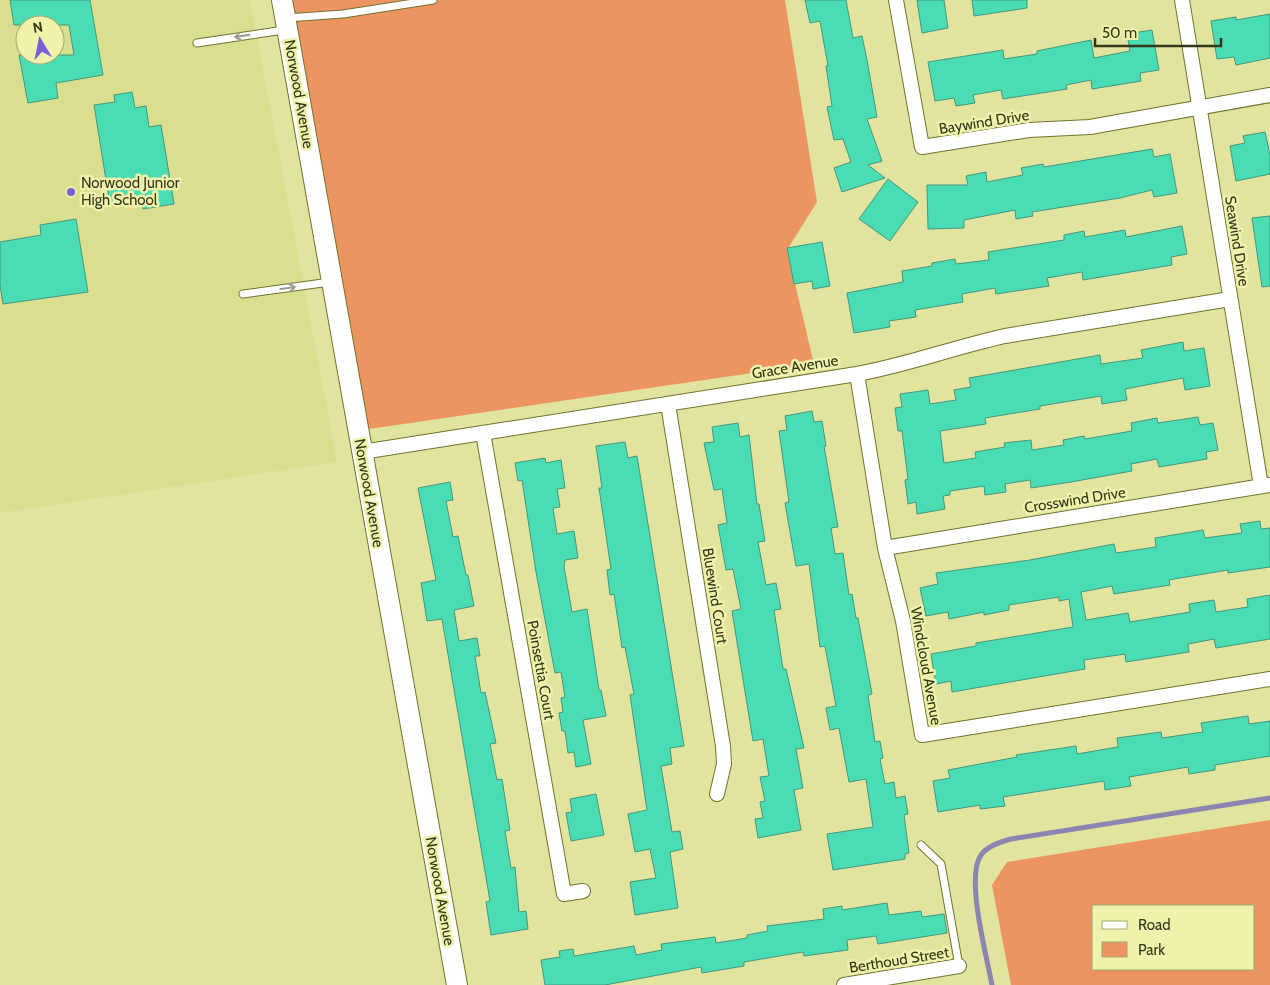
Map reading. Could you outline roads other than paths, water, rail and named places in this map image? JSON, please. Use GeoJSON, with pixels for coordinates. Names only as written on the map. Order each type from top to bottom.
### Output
{"type":"FeatureCollection","features":[{"type":"Feature","properties":{"kind":"main road","name":"Norwood Avenue"},"geometry":{"type":"LineString","coordinates":[[285,16],[457,985]]}},
{"type":"Feature","properties":{"kind":"street","name":"Baywind Drive"},"geometry":{"type":"LineString","coordinates":[[896,0],[922,148],[1029,130],[1090,127],[1200,108]]}},
{"type":"Feature","properties":{"kind":"street","name":"Seawind Drive"},"geometry":{"type":"LineString","coordinates":[[1182,0],[1230,299],[1265,485]]}},
{"type":"Feature","properties":{"kind":"street"},"geometry":{"type":"LineString","coordinates":[[1200,108],[1270,95]]}},
{"type":"Feature","properties":{"kind":"street","name":"Grace Avenue"},"geometry":{"type":"LineString","coordinates":[[362,452],[857,374],[893,367],[975,342],[1230,299]]}},
{"type":"Feature","properties":{"kind":"street","name":"Windcloud Avenue"},"geometry":{"type":"LineString","coordinates":[[857,374],[885,548],[903,621],[922,736],[1270,679]]}},
{"type":"Feature","properties":{"kind":"street","name":"Bluewind Court"},"geometry":{"type":"LineString","coordinates":[[668,404],[723,746],[724,764],[717,794]]}},
{"type":"Feature","properties":{"kind":"street","name":"Poinsettia Court"},"geometry":{"type":"LineString","coordinates":[[483,433],[564,894],[583,891]]}},
{"type":"Feature","properties":{"kind":"street","name":"Crosswind Drive"},"geometry":{"type":"LineString","coordinates":[[885,548],[1265,485]]}},
{"type":"Feature","properties":{"kind":"street","name":"Berthoud Street"},"geometry":{"type":"LineString","coordinates":[[844,985],[959,966]]}},
{"type":"Feature","properties":{"kind":"lane"},"geometry":{"type":"LineString","coordinates":[[197,44],[285,16],[343,14],[433,0]]}},
{"type":"Feature","properties":{"kind":"lane"},"geometry":{"type":"LineString","coordinates":[[243,294],[332,281]]}},
{"type":"Feature","properties":{"kind":"lane"},"geometry":{"type":"LineString","coordinates":[[921,845],[941,864],[959,966]]}},
{"type":"Feature","properties":{"kind":"waterway"},"geometry":{"type":"LineString","coordinates":[[992,985],[982,937],[975,881],[981,855],[987,849],[1011,839],[1270,798]]}},
{"type":"Feature","properties":{"kind":"place","name":"Norwood Junior High School"},"geometry":{"type":"Point","coordinates":[71,192]}}]}
